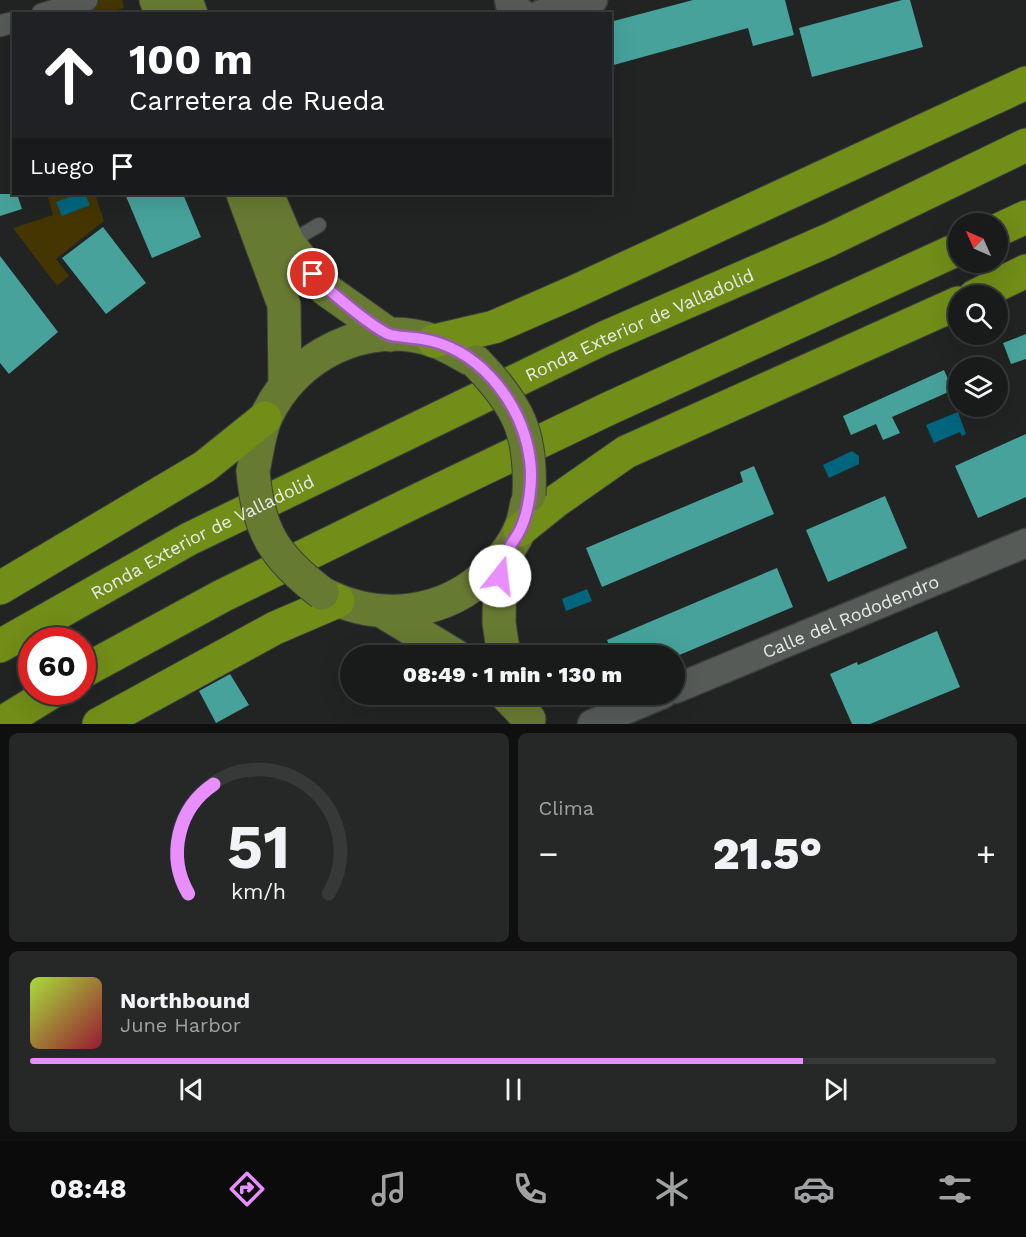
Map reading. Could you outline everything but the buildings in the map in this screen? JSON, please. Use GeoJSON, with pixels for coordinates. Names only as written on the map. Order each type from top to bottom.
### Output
{"type":"FeatureCollection","features":[{"type":"Feature","properties":{"kind":"highway"},"geometry":{"type":"LineString","coordinates":[[434,341],[494,327],[562,298],[1026,83]]}},
{"type":"Feature","properties":{"kind":"highway","name":"Ronda Exterior de Valladolid"},"geometry":{"type":"LineString","coordinates":[[0,646],[189,539],[604,338],[829,240],[1026,145]]}},
{"type":"Feature","properties":{"kind":"highway"},"geometry":{"type":"LineString","coordinates":[[1008,225],[1026,217]]}},
{"type":"Feature","properties":{"kind":"highway"},"geometry":{"type":"LineString","coordinates":[[96,664],[222,596],[427,496],[610,408],[948,254]]}},
{"type":"Feature","properties":{"kind":"highway"},"geometry":{"type":"LineString","coordinates":[[997,285],[1026,271]]}},
{"type":"Feature","properties":{"kind":"highway"},"geometry":{"type":"LineString","coordinates":[[520,530],[556,501],[626,452],[948,307]]}},
{"type":"Feature","properties":{"kind":"highway"},"geometry":{"type":"LineString","coordinates":[[0,588],[204,466],[265,418]]}},
{"type":"Feature","properties":{"kind":"highway"},"geometry":{"type":"LineString","coordinates":[[99,724],[330,597]]}},
{"type":"Feature","properties":{"kind":"highway"},"geometry":{"type":"LineString","coordinates":[[0,724],[31,705]]}},
{"type":"Feature","properties":{"kind":"main road"},"geometry":{"type":"LineString","coordinates":[[243,195],[284,305],[285,385]]}},
{"type":"Feature","properties":{"kind":"main road"},"geometry":{"type":"LineString","coordinates":[[267,195],[288,243],[325,289],[390,335]]}},
{"type":"Feature","properties":{"kind":"main road"},"geometry":{"type":"LineString","coordinates":[[385,613],[435,607],[474,587],[500,560],[520,530],[530,495],[531,461],[519,416],[506,395],[476,362],[434,341],[390,335],[340,344],[309,361],[285,385],[265,418],[253,471],[256,507],[272,543],[294,572],[330,597],[385,613],[438,645]]}},
{"type":"Feature","properties":{"kind":"main road"},"geometry":{"type":"LineString","coordinates":[[500,560],[499,623],[502,645]]}},
{"type":"Feature","properties":{"kind":"street"},"geometry":{"type":"LineString","coordinates":[[48,12],[87,0]]}},
{"type":"Feature","properties":{"kind":"street"},"geometry":{"type":"LineString","coordinates":[[509,0],[510,5],[520,12]]}},
{"type":"Feature","properties":{"kind":"street"},"geometry":{"type":"LineString","coordinates":[[548,12],[593,0]]}},
{"type":"Feature","properties":{"kind":"street","name":"Calle del Rododendro"},"geometry":{"type":"LineString","coordinates":[[685,685],[1026,543]]}},
{"type":"Feature","properties":{"kind":"street"},"geometry":{"type":"LineString","coordinates":[[592,724],[637,705]]}},
{"type":"Feature","properties":{"kind":"lane"},"geometry":{"type":"LineString","coordinates":[[288,243],[319,225]]}},
{"type":"Feature","properties":{"kind":"shaded area"},"geometry":{"type":"Polygon","coordinates":[[[66,0],[122,0],[124,8],[109,12],[27,12],[66,0]]]}},
{"type":"Feature","properties":{"kind":"shaded area"},"geometry":{"type":"Polygon","coordinates":[[[47,195],[95,195],[104,221],[56,259],[69,276],[57,286],[13,228],[53,215],[47,195]]]}},
{"type":"Feature","properties":{"kind":"water"},"geometry":{"type":"Polygon","coordinates":[[[75,195],[85,195],[90,205],[62,216],[56,202],[75,195]]]}},
{"type":"Feature","properties":{"kind":"water"},"geometry":{"type":"Polygon","coordinates":[[[948,416],[960,417],[966,434],[962,436],[960,432],[934,443],[926,425],[948,416]]]}},
{"type":"Feature","properties":{"kind":"water"},"geometry":{"type":"Polygon","coordinates":[[[852,451],[859,456],[859,464],[829,478],[823,465],[852,451]]]}},
{"type":"Feature","properties":{"kind":"water"},"geometry":{"type":"Polygon","coordinates":[[[587,589],[592,601],[566,611],[562,599],[587,589]]]}},
{"type":"Feature","properties":{"kind":"route"},"geometry":{"type":"LineString","coordinates":[[313,274],[325,289],[390,335],[434,341],[476,362],[506,395],[519,416],[531,461],[530,495],[520,530],[500,560],[500,576]]}}]}
